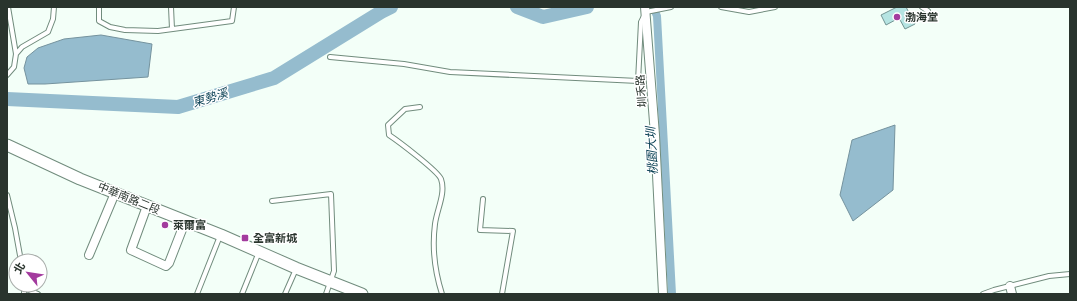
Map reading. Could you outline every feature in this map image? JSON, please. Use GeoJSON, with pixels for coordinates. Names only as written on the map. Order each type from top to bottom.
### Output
{"type":"FeatureCollection","features":[{"type":"Feature","properties":{"kind":"main road","name":"中華南路二段"},"geometry":{"type":"LineString","coordinates":[[7,145],[80,179],[362,294]]}},
{"type":"Feature","properties":{"kind":"street","name":"圳禾路"},"geometry":{"type":"LineString","coordinates":[[647,10],[663,294]]}},
{"type":"Feature","properties":{"kind":"street"},"geometry":{"type":"LineString","coordinates":[[89,256],[115,193]]}},
{"type":"Feature","properties":{"kind":"street"},"geometry":{"type":"LineString","coordinates":[[147,206],[131,250],[166,266],[169,263],[185,222]]}},
{"type":"Feature","properties":{"kind":"lane"},"geometry":{"type":"LineString","coordinates":[[7,75],[14,67],[16,54],[8,7]]}},
{"type":"Feature","properties":{"kind":"lane"},"geometry":{"type":"LineString","coordinates":[[16,54],[22,47],[48,32],[53,19],[54,7]]}},
{"type":"Feature","properties":{"kind":"lane"},"geometry":{"type":"LineString","coordinates":[[99,7],[99,21],[110,27],[125,30],[158,31],[232,21],[234,7]]}},
{"type":"Feature","properties":{"kind":"lane"},"geometry":{"type":"LineString","coordinates":[[171,7],[172,29]]}},
{"type":"Feature","properties":{"kind":"lane"},"geometry":{"type":"LineString","coordinates":[[330,57],[404,64],[450,72],[638,81],[641,22],[647,10],[671,7]]}},
{"type":"Feature","properties":{"kind":"lane"},"geometry":{"type":"LineString","coordinates":[[721,7],[749,12],[775,7]]}},
{"type":"Feature","properties":{"kind":"lane"},"geometry":{"type":"LineString","coordinates":[[922,7],[928,11]]}},
{"type":"Feature","properties":{"kind":"lane"},"geometry":{"type":"LineString","coordinates":[[420,107],[405,109],[388,125],[389,135],[399,141],[440,176],[443,186],[434,224],[434,254],[437,279],[442,294]]}},
{"type":"Feature","properties":{"kind":"lane"},"geometry":{"type":"LineString","coordinates":[[272,201],[330,194],[334,271],[326,294]]}},
{"type":"Feature","properties":{"kind":"lane"},"geometry":{"type":"LineString","coordinates":[[7,195],[20,253]]}},
{"type":"Feature","properties":{"kind":"lane"},"geometry":{"type":"LineString","coordinates":[[483,199],[480,230],[513,231],[502,294]]}},
{"type":"Feature","properties":{"kind":"lane"},"geometry":{"type":"LineString","coordinates":[[198,294],[221,236]]}},
{"type":"Feature","properties":{"kind":"lane"},"geometry":{"type":"LineString","coordinates":[[242,294],[259,252]]}},
{"type":"Feature","properties":{"kind":"lane"},"geometry":{"type":"LineString","coordinates":[[285,294],[296,268]]}},
{"type":"Feature","properties":{"kind":"lane"},"geometry":{"type":"LineString","coordinates":[[983,294],[994,290],[1011,290],[1049,276],[1070,274]]}},
{"type":"Feature","properties":{"kind":"water"},"geometry":{"type":"Polygon","coordinates":[[[101,35],[152,44],[148,77],[28,84],[24,68],[27,57],[38,48],[64,39],[101,35]]]}},
{"type":"Feature","properties":{"kind":"water"},"geometry":{"type":"Polygon","coordinates":[[[895,125],[893,190],[853,221],[840,195],[852,140],[895,125]]]}},
{"type":"Feature","properties":{"kind":"building","name":"渤海堂"},"geometry":{"type":"Polygon","coordinates":[[[897,7],[906,7],[915,24],[905,29],[899,18],[886,25],[881,15],[897,7]]]}},
{"type":"Feature","properties":{"kind":"waterway","name":"東勢溪"},"geometry":{"type":"LineString","coordinates":[[7,99],[178,107],[274,78],[391,7]]}},
{"type":"Feature","properties":{"kind":"waterway","name":"東勢溪"},"geometry":{"type":"LineString","coordinates":[[517,7],[543,17],[587,7]]}},
{"type":"Feature","properties":{"kind":"waterway","name":"桃園大圳"},"geometry":{"type":"LineString","coordinates":[[653,7],[657,16],[672,294]]}},
{"type":"Feature","properties":{"kind":"place","name":"渤海堂"},"geometry":{"type":"Point","coordinates":[897,17]}},
{"type":"Feature","properties":{"kind":"place","name":"萊爾富"},"geometry":{"type":"Point","coordinates":[165,225]}},
{"type":"Feature","properties":{"kind":"place","name":"全富新城"},"geometry":{"type":"Point","coordinates":[245,238]}}]}
